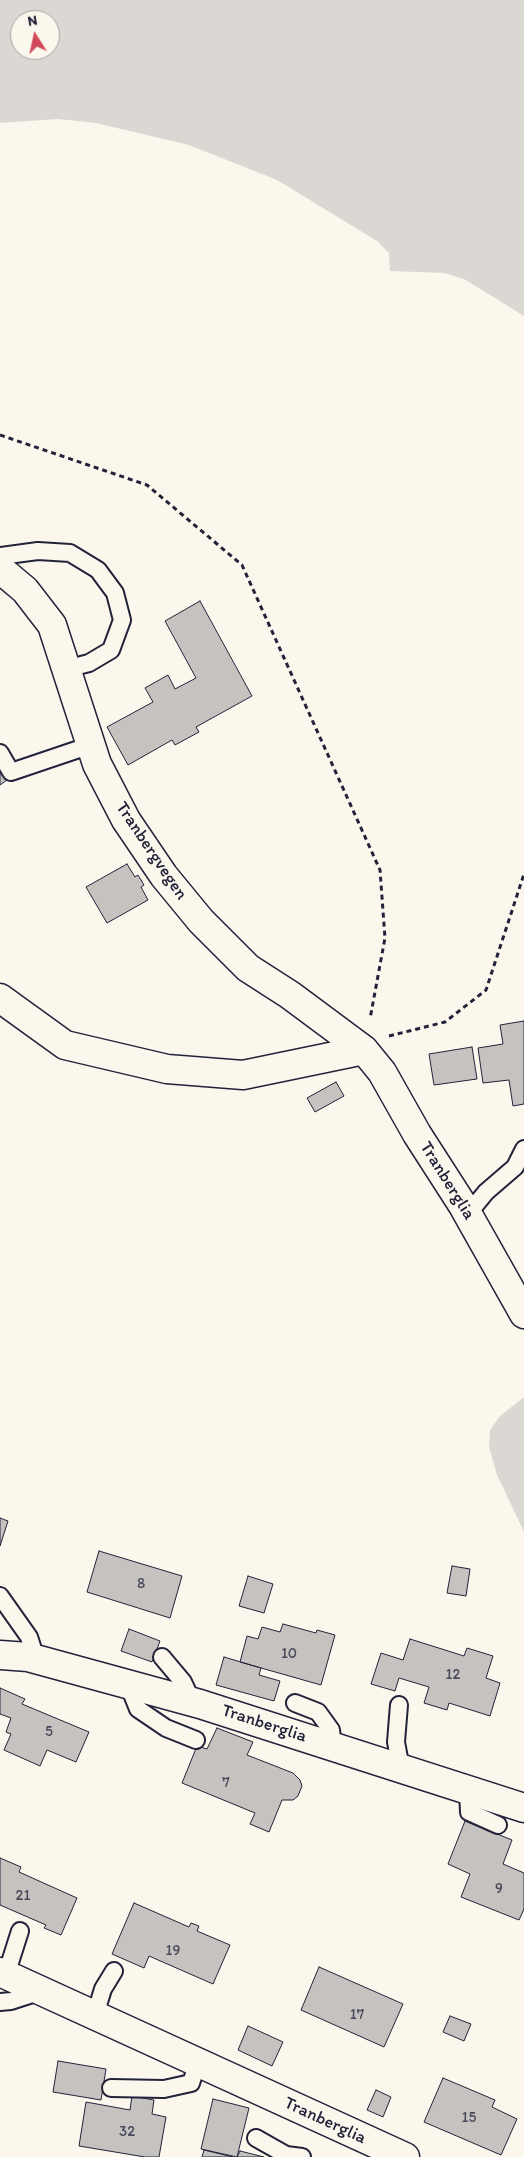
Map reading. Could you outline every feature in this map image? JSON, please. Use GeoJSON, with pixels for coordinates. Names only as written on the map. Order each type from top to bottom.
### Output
{"type":"FeatureCollection","features":[{"type":"Feature","properties":{"kind":"street","name":"Tranbergvegen"},"geometry":{"type":"LineString","coordinates":[[0,569],[25,590],[52,625],[97,764],[126,820],[164,876],[201,921],[248,968],[365,1046]]}},
{"type":"Feature","properties":{"kind":"street"},"geometry":{"type":"LineString","coordinates":[[0,998],[65,1045],[167,1069],[244,1075],[365,1046]]}},
{"type":"Feature","properties":{"kind":"street","name":"Tranberglia"},"geometry":{"type":"LineString","coordinates":[[365,1046],[468,1214],[524,1314]]}},
{"type":"Feature","properties":{"kind":"street","name":"Tranberglia"},"geometry":{"type":"LineString","coordinates":[[0,1655],[36,1659],[192,1702],[524,1808]]}},
{"type":"Feature","properties":{"kind":"street","name":"Tranberglia"},"geometry":{"type":"LineString","coordinates":[[3,1973],[198,2062],[375,2151],[405,2157]]}},
{"type":"Feature","properties":{"kind":"lane"},"geometry":{"type":"LineString","coordinates":[[0,556],[38,551],[70,553],[98,570],[115,592],[122,620],[111,650],[89,663],[66,669]]}},
{"type":"Feature","properties":{"kind":"lane"},"geometry":{"type":"LineString","coordinates":[[0,754],[11,772],[91,745]]}},
{"type":"Feature","properties":{"kind":"lane"},"geometry":{"type":"LineString","coordinates":[[468,1214],[486,1192],[515,1167],[524,1149]]}},
{"type":"Feature","properties":{"kind":"lane"},"geometry":{"type":"LineString","coordinates":[[0,1596],[29,1637],[36,1659]]}},
{"type":"Feature","properties":{"kind":"lane"},"geometry":{"type":"LineString","coordinates":[[162,1657],[182,1682],[192,1702]]}},
{"type":"Feature","properties":{"kind":"lane"},"geometry":{"type":"LineString","coordinates":[[128,1684],[138,1709],[166,1728],[196,1740]]}},
{"type":"Feature","properties":{"kind":"lane"},"geometry":{"type":"LineString","coordinates":[[295,1703],[318,1712],[331,1730],[333,1747]]}},
{"type":"Feature","properties":{"kind":"lane"},"geometry":{"type":"LineString","coordinates":[[399,1705],[396,1742],[401,1769]]}},
{"type":"Feature","properties":{"kind":"lane"},"geometry":{"type":"LineString","coordinates":[[468,1791],[469,1812],[498,1825]]}},
{"type":"Feature","properties":{"kind":"lane"},"geometry":{"type":"LineString","coordinates":[[3,1973],[20,1931]]}},
{"type":"Feature","properties":{"kind":"lane"},"geometry":{"type":"LineString","coordinates":[[95,2015],[103,1989],[114,1971]]}},
{"type":"Feature","properties":{"kind":"lane"},"geometry":{"type":"LineString","coordinates":[[0,2002],[11,2001],[42,1991]]}},
{"type":"Feature","properties":{"kind":"lane"},"geometry":{"type":"LineString","coordinates":[[111,2088],[164,2089],[191,2083],[198,2062]]}},
{"type":"Feature","properties":{"kind":"lane"},"geometry":{"type":"LineString","coordinates":[[256,2138],[286,2155],[302,2157]]}},
{"type":"Feature","properties":{"kind":"path"},"geometry":{"type":"LineString","coordinates":[[0,435],[147,485],[242,565],[380,870],[385,938],[365,1046],[445,1022],[486,990],[524,874]]}},
{"type":"Feature","properties":{"kind":"shaded area"},"geometry":{"type":"Polygon","coordinates":[[[0,0],[524,0],[524,316],[464,279],[444,273],[390,271],[389,253],[377,241],[277,180],[189,145],[96,123],[58,119],[0,123],[0,0]]]}},
{"type":"Feature","properties":{"kind":"shaded area"},"geometry":{"type":"Polygon","coordinates":[[[524,1397],[524,1532],[497,1475],[489,1447],[490,1430],[500,1416],[524,1397]]]}},
{"type":"Feature","properties":{"kind":"building"},"geometry":{"type":"Polygon","coordinates":[[[200,601],[252,696],[196,727],[199,732],[175,745],[172,740],[128,765],[107,727],[153,702],[145,688],[168,675],[175,689],[196,678],[165,621],[200,601]]]}},
{"type":"Feature","properties":{"kind":"building"},"geometry":{"type":"Polygon","coordinates":[[[0,769],[7,780],[0,785],[0,769]]]}},
{"type":"Feature","properties":{"kind":"building"},"geometry":{"type":"Polygon","coordinates":[[[127,864],[135,877],[138,875],[144,885],[141,887],[148,900],[107,923],[86,887],[127,864]]]}},
{"type":"Feature","properties":{"kind":"building"},"geometry":{"type":"Polygon","coordinates":[[[524,1021],[524,1104],[513,1106],[509,1080],[483,1083],[478,1048],[503,1044],[500,1025],[524,1021]]]}},
{"type":"Feature","properties":{"kind":"building"},"geometry":{"type":"Polygon","coordinates":[[[472,1047],[477,1079],[434,1085],[429,1054],[472,1047]]]}},
{"type":"Feature","properties":{"kind":"building"},"geometry":{"type":"Polygon","coordinates":[[[336,1082],[344,1096],[315,1112],[307,1098],[336,1082]]]}},
{"type":"Feature","properties":{"kind":"building"},"geometry":{"type":"Polygon","coordinates":[[[0,1518],[8,1521],[0,1546],[0,1518]]]}},
{"type":"Feature","properties":{"kind":"building"},"geometry":{"type":"Polygon","coordinates":[[[99,1551],[182,1576],[170,1618],[87,1592],[99,1551]]]}},
{"type":"Feature","properties":{"kind":"building"},"geometry":{"type":"Polygon","coordinates":[[[452,1566],[470,1569],[466,1596],[447,1593],[452,1566]]]}},
{"type":"Feature","properties":{"kind":"building"},"geometry":{"type":"Polygon","coordinates":[[[248,1576],[273,1584],[264,1613],[239,1606],[248,1576]]]}},
{"type":"Feature","properties":{"kind":"building"},"geometry":{"type":"Polygon","coordinates":[[[283,1624],[316,1633],[317,1630],[335,1635],[321,1685],[240,1662],[247,1636],[258,1639],[262,1627],[280,1632],[283,1624]]]}},
{"type":"Feature","properties":{"kind":"building"},"geometry":{"type":"Polygon","coordinates":[[[129,1629],[160,1641],[152,1662],[121,1651],[129,1629]]]}},
{"type":"Feature","properties":{"kind":"building"},"geometry":{"type":"Polygon","coordinates":[[[410,1639],[464,1656],[467,1648],[493,1656],[486,1678],[500,1683],[490,1716],[449,1703],[447,1710],[424,1703],[429,1687],[399,1678],[395,1691],[371,1684],[381,1653],[403,1660],[410,1639]]]}},
{"type":"Feature","properties":{"kind":"building"},"geometry":{"type":"Polygon","coordinates":[[[224,1657],[261,1668],[259,1675],[280,1681],[274,1701],[216,1685],[224,1657]]]}},
{"type":"Feature","properties":{"kind":"building"},"geometry":{"type":"Polygon","coordinates":[[[0,1688],[25,1699],[22,1704],[89,1732],[76,1762],[47,1750],[40,1766],[4,1750],[11,1734],[6,1732],[11,1718],[0,1714],[0,1688]]]}},
{"type":"Feature","properties":{"kind":"building"},"geometry":{"type":"Polygon","coordinates":[[[217,1728],[253,1742],[247,1755],[293,1773],[300,1780],[302,1786],[298,1796],[293,1800],[282,1800],[269,1832],[250,1824],[255,1813],[182,1783],[197,1746],[207,1749],[217,1728]]]}},
{"type":"Feature","properties":{"kind":"building"},"geometry":{"type":"Polygon","coordinates":[[[465,1821],[512,1840],[503,1864],[524,1873],[524,1909],[519,1920],[461,1897],[470,1874],[448,1864],[465,1821]]]}},
{"type":"Feature","properties":{"kind":"building"},"geometry":{"type":"Polygon","coordinates":[[[0,1858],[21,1867],[19,1872],[77,1898],[61,1935],[44,1928],[46,1925],[0,1905],[0,1858]]]}},
{"type":"Feature","properties":{"kind":"building"},"geometry":{"type":"Polygon","coordinates":[[[134,1903],[189,1927],[191,1923],[199,1926],[197,1931],[230,1945],[213,1984],[149,1956],[144,1968],[112,1954],[134,1903]]]}},
{"type":"Feature","properties":{"kind":"building"},"geometry":{"type":"Polygon","coordinates":[[[319,1967],[403,2004],[384,2047],[301,2010],[319,1967]]]}},
{"type":"Feature","properties":{"kind":"building"},"geometry":{"type":"Polygon","coordinates":[[[450,2016],[471,2024],[464,2041],[443,2032],[450,2016]]]}},
{"type":"Feature","properties":{"kind":"building"},"geometry":{"type":"Polygon","coordinates":[[[248,2026],[283,2042],[272,2066],[238,2050],[248,2026]]]}},
{"type":"Feature","properties":{"kind":"building"},"geometry":{"type":"Polygon","coordinates":[[[58,2061],[106,2069],[101,2100],[53,2092],[58,2061]]]}},
{"type":"Feature","properties":{"kind":"building"},"geometry":{"type":"Polygon","coordinates":[[[443,2078],[495,2100],[492,2107],[517,2119],[501,2155],[424,2122],[443,2078]]]}},
{"type":"Feature","properties":{"kind":"building"},"geometry":{"type":"Polygon","coordinates":[[[376,2090],[391,2097],[383,2117],[367,2110],[376,2090]]]}},
{"type":"Feature","properties":{"kind":"building"},"geometry":{"type":"Polygon","coordinates":[[[132,2096],[154,2100],[152,2114],[166,2117],[159,2157],[145,2157],[79,2146],[86,2102],[130,2110],[132,2096]]]}},
{"type":"Feature","properties":{"kind":"building"},"geometry":{"type":"Polygon","coordinates":[[[213,2099],[249,2108],[237,2157],[201,2149],[213,2099]]]}},
{"type":"Feature","properties":{"kind":"building"},"geometry":{"type":"Polygon","coordinates":[[[204,2150],[233,2157],[202,2157],[204,2150]]]}},
{"type":"Feature","properties":{"kind":"building"},"geometry":{"type":"Polygon","coordinates":[[[240,2151],[264,2157],[237,2157],[240,2151]]]}}]}
